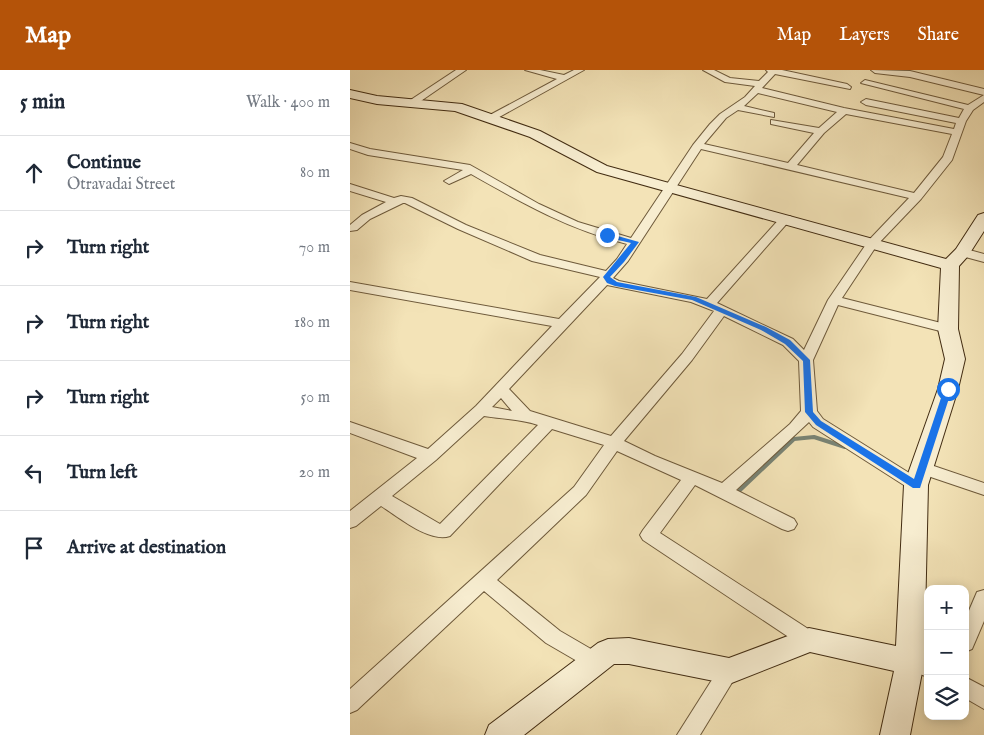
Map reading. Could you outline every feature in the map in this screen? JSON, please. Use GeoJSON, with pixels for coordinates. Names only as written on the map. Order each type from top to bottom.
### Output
{"type":"FeatureCollection","features":[{"type":"Feature","properties":{"kind":"street"},"geometry":{"type":"LineString","coordinates":[[412,103],[462,70]]}},
{"type":"Feature","properties":{"kind":"street"},"geometry":{"type":"LineString","coordinates":[[528,70],[565,78]]}},
{"type":"Feature","properties":{"kind":"street"},"geometry":{"type":"LineString","coordinates":[[490,118],[580,70]]}},
{"type":"Feature","properties":{"kind":"street"},"geometry":{"type":"LineString","coordinates":[[707,70],[728,80],[844,111],[956,132]]}},
{"type":"Feature","properties":{"kind":"street"},"geometry":{"type":"LineString","coordinates":[[350,521],[430,456],[481,410],[622,261],[698,145],[718,121],[760,87],[772,70],[847,87]]}},
{"type":"Feature","properties":{"kind":"street"},"geometry":{"type":"LineString","coordinates":[[874,70],[910,74],[984,92]]}},
{"type":"Feature","properties":{"kind":"street"},"geometry":{"type":"LineString","coordinates":[[865,83],[970,108]]}},
{"type":"Feature","properties":{"kind":"street"},"geometry":{"type":"LineString","coordinates":[[350,94],[377,100],[457,107],[535,134],[602,169],[672,186],[873,243],[956,259],[984,258]]}},
{"type":"Feature","properties":{"kind":"street"},"geometry":{"type":"LineString","coordinates":[[984,98],[970,108],[961,121],[948,158],[917,197],[873,243],[834,300],[806,360],[809,412],[824,427],[919,477],[984,489]]}},
{"type":"Feature","properties":{"kind":"street"},"geometry":{"type":"LineString","coordinates":[[866,102],[961,121]]}},
{"type":"Feature","properties":{"kind":"street"},"geometry":{"type":"LineString","coordinates":[[736,106],[821,131]]}},
{"type":"Feature","properties":{"kind":"street"},"geometry":{"type":"LineString","coordinates":[[790,167],[821,131],[844,111]]}},
{"type":"Feature","properties":{"kind":"street"},"geometry":{"type":"LineString","coordinates":[[698,145],[917,197]]}},
{"type":"Feature","properties":{"kind":"street"},"geometry":{"type":"LineString","coordinates":[[350,146],[368,152],[456,165],[472,170],[535,206],[574,224],[635,242]]}},
{"type":"Feature","properties":{"kind":"street"},"geometry":{"type":"LineString","coordinates":[[449,181],[472,170]]}},
{"type":"Feature","properties":{"kind":"street"},"geometry":{"type":"LineString","coordinates":[[350,187],[395,202]]}},
{"type":"Feature","properties":{"kind":"street"},"geometry":{"type":"LineString","coordinates":[[353,228],[366,217],[395,202],[401,199],[408,200],[462,227],[536,258],[605,274],[615,284],[694,298],[764,329],[788,342],[806,360]]}},
{"type":"Feature","properties":{"kind":"street"},"geometry":{"type":"LineString","coordinates":[[350,703],[580,491],[614,443],[686,357],[730,283],[786,218]]}},
{"type":"Feature","properties":{"kind":"street"},"geometry":{"type":"LineString","coordinates":[[895,735],[919,665],[919,477],[948,389],[955,358],[948,329],[956,259],[984,218]]}},
{"type":"Feature","properties":{"kind":"street"},"geometry":{"type":"LineString","coordinates":[[350,286],[562,324]]}},
{"type":"Feature","properties":{"kind":"street"},"geometry":{"type":"LineString","coordinates":[[834,300],[948,329]]}},
{"type":"Feature","properties":{"kind":"street"},"geometry":{"type":"LineString","coordinates":[[502,388],[525,415]]}},
{"type":"Feature","properties":{"kind":"street"},"geometry":{"type":"LineString","coordinates":[[481,410],[512,416],[525,415],[614,443],[649,460],[724,491],[788,524]]}},
{"type":"Feature","properties":{"kind":"street"},"geometry":{"type":"LineString","coordinates":[[724,491],[795,428],[809,412]]}},
{"type":"Feature","properties":{"kind":"street"},"geometry":{"type":"LineString","coordinates":[[380,497],[436,531],[444,531],[549,423]]}},
{"type":"Feature","properties":{"kind":"street"},"geometry":{"type":"LineString","coordinates":[[350,426],[430,456]]}},
{"type":"Feature","properties":{"kind":"street"},"geometry":{"type":"LineString","coordinates":[[692,477],[649,535],[809,640],[919,665]]}},
{"type":"Feature","properties":{"kind":"street"},"geometry":{"type":"LineString","coordinates":[[484,580],[553,637],[596,662]]}},
{"type":"Feature","properties":{"kind":"street"},"geometry":{"type":"LineString","coordinates":[[969,636],[979,619],[984,598]]}},
{"type":"Feature","properties":{"kind":"street"},"geometry":{"type":"LineString","coordinates":[[500,735],[608,652],[629,650],[729,671],[809,640]]}},
{"type":"Feature","properties":{"kind":"street"},"geometry":{"type":"LineString","coordinates":[[688,735],[729,671]]}},
{"type":"Feature","properties":{"kind":"street"},"geometry":{"type":"LineString","coordinates":[[969,689],[984,699]]}},
{"type":"Feature","properties":{"kind":"waterway"},"geometry":{"type":"LineString","coordinates":[[739,491],[794,439],[814,437],[845,447]]}},
{"type":"Feature","properties":{"kind":"route"},"geometry":{"type":"LineString","coordinates":[[607,235],[635,242],[622,261],[607,277],[609,281],[615,284],[694,298],[764,329],[788,342],[806,360],[809,412],[818,423],[916,485],[948,389]]}}]}
